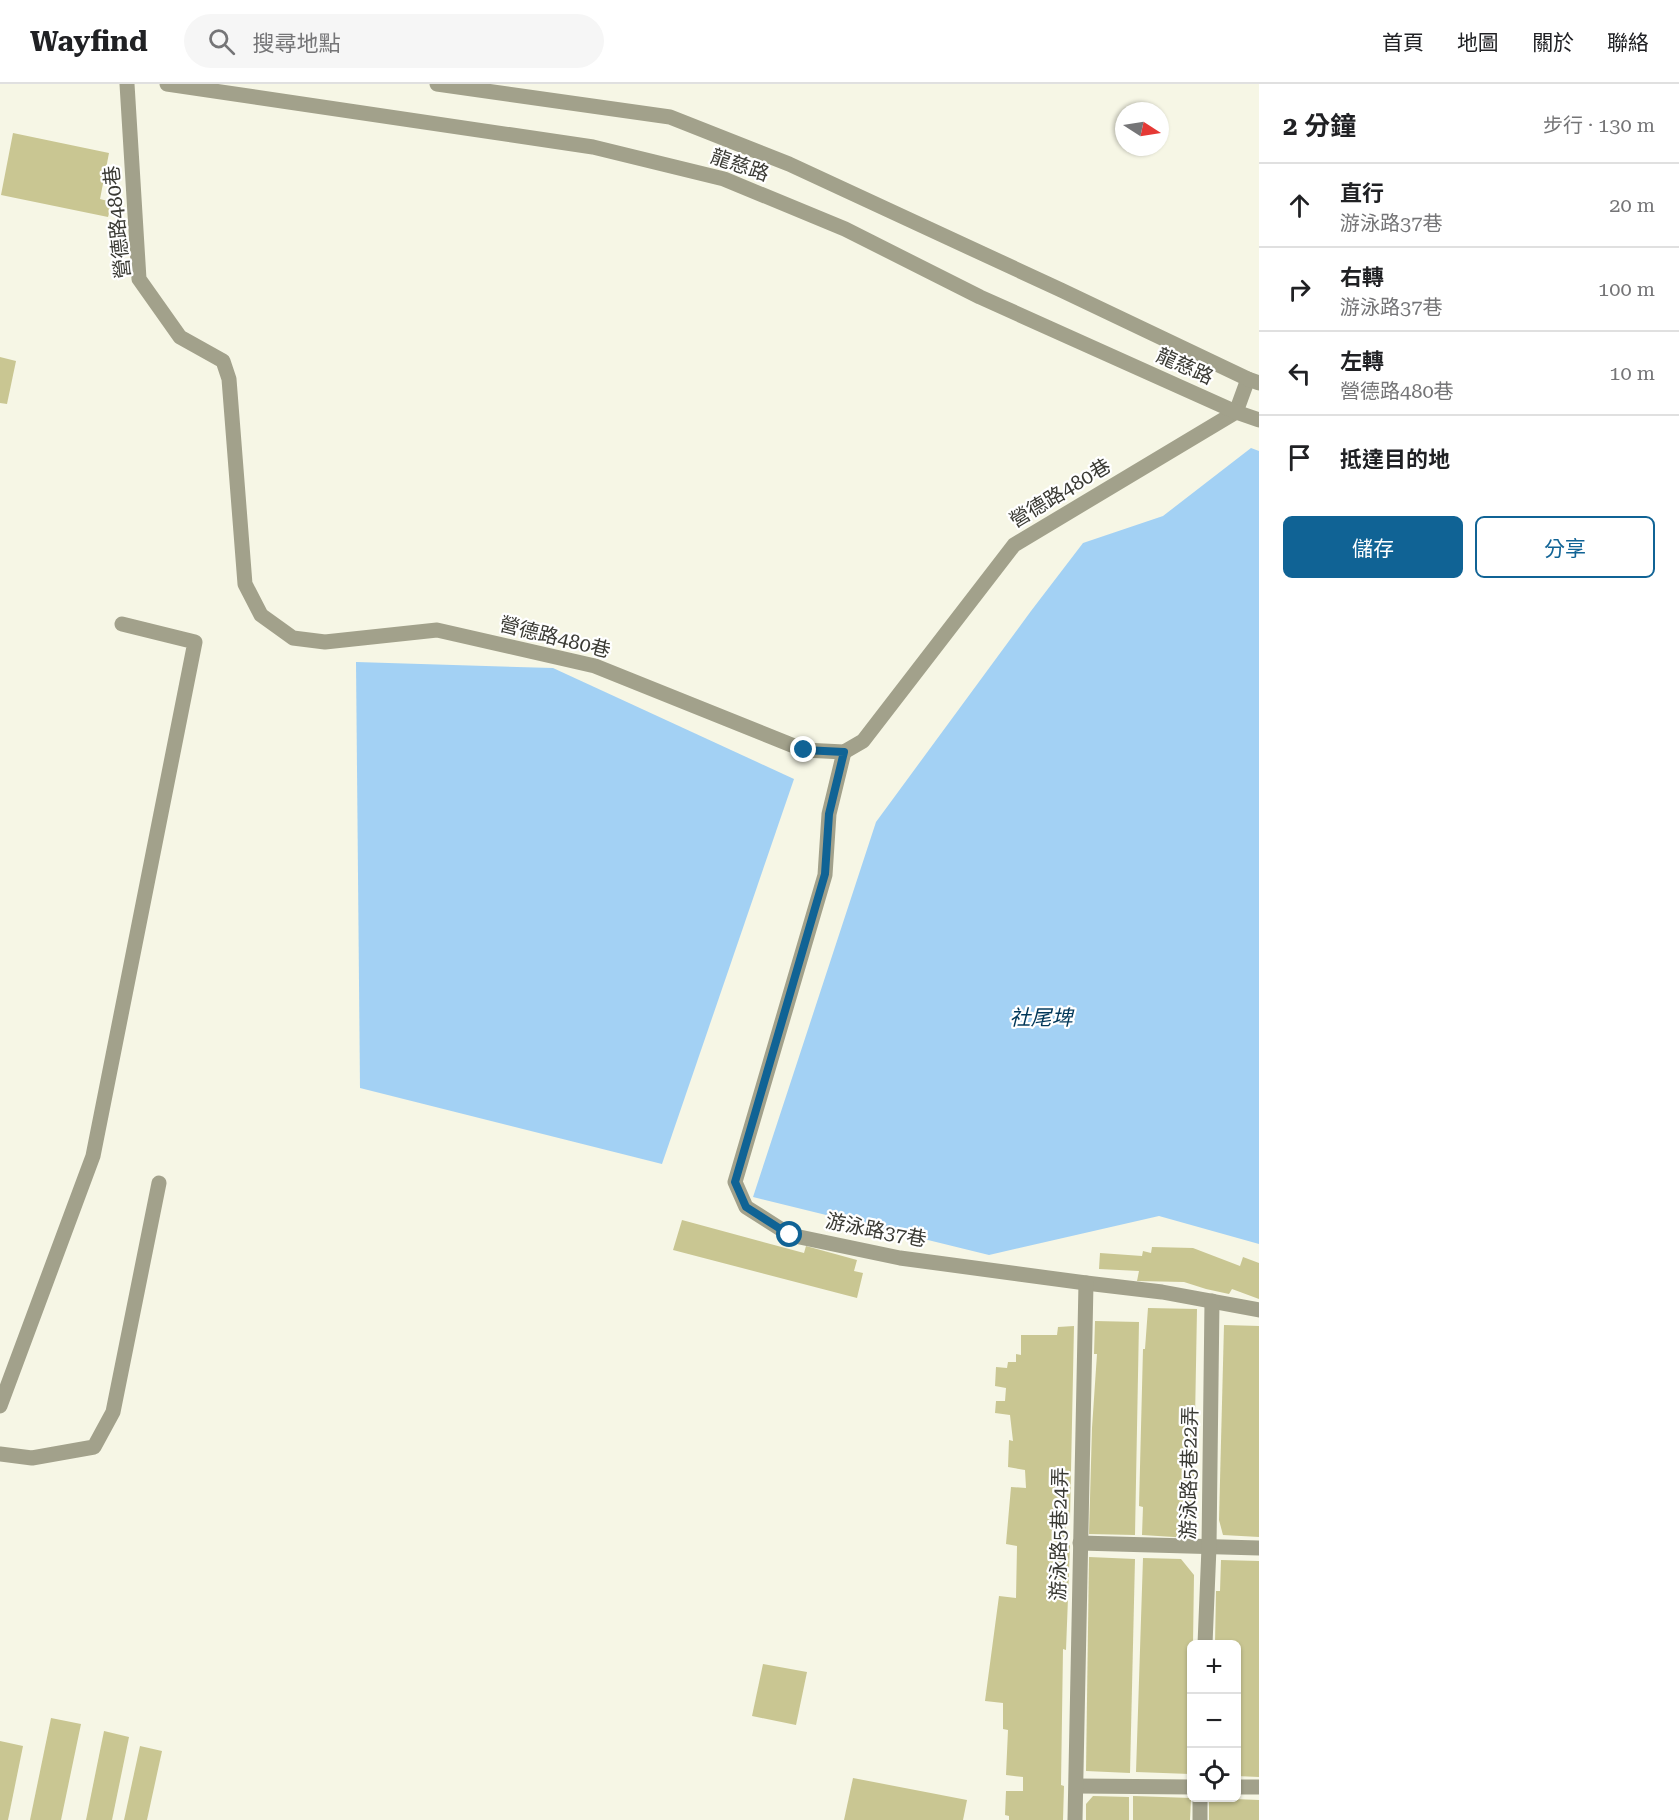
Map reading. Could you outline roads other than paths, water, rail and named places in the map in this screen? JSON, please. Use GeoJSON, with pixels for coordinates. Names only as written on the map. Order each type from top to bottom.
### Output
{"type":"FeatureCollection","features":[{"type":"Feature","properties":{"kind":"street","name":"營德路480巷"},"geometry":{"type":"LineString","coordinates":[[127,84],[140,279],[180,337],[223,360],[229,379],[245,584],[261,615],[293,638],[325,642],[437,630],[595,666],[804,750],[844,752],[863,741],[1014,545],[1236,412]]}},
{"type":"Feature","properties":{"kind":"street","name":"龍慈路"},"geometry":{"type":"LineString","coordinates":[[167,84],[593,147],[724,179],[846,229],[980,297],[1236,412],[1259,420]]}},
{"type":"Feature","properties":{"kind":"street","name":"龍慈路"},"geometry":{"type":"LineString","coordinates":[[437,84],[670,117],[789,164],[1253,381]]}},
{"type":"Feature","properties":{"kind":"street"},"geometry":{"type":"LineString","coordinates":[[1236,412],[1253,381]]}},
{"type":"Feature","properties":{"kind":"street"},"geometry":{"type":"LineString","coordinates":[[0,1406],[93,1156],[195,642],[122,624]]}},
{"type":"Feature","properties":{"kind":"street","name":"游泳路37巷"},"geometry":{"type":"LineString","coordinates":[[844,752],[829,814],[825,874],[735,1182],[746,1207],[790,1235],[900,1258],[1162,1292],[1259,1310]]}},
{"type":"Feature","properties":{"kind":"street"},"geometry":{"type":"LineString","coordinates":[[0,1454],[32,1458],[93,1447],[113,1412],[159,1183]]}},
{"type":"Feature","properties":{"kind":"street","name":"游泳路5巷24弄"},"geometry":{"type":"LineString","coordinates":[[1075,1820],[1086,1283]]}},
{"type":"Feature","properties":{"kind":"street","name":"游泳路5巷22弄"},"geometry":{"type":"LineString","coordinates":[[1205,1640],[1209,1547],[1212,1301]]}},
{"type":"Feature","properties":{"kind":"street"},"geometry":{"type":"LineString","coordinates":[[1080,1543],[1259,1548]]}},
{"type":"Feature","properties":{"kind":"street"},"geometry":{"type":"LineString","coordinates":[[1077,1786],[1187,1787]]}},
{"type":"Feature","properties":{"kind":"street"},"geometry":{"type":"LineString","coordinates":[[1241,1787],[1259,1787]]}},
{"type":"Feature","properties":{"kind":"street"},"geometry":{"type":"LineString","coordinates":[[1200,1802],[1200,1820]]}},
{"type":"Feature","properties":{"kind":"water","name":"社尾埤"},"geometry":{"type":"Polygon","coordinates":[[[1251,448],[1259,451],[1259,1244],[1159,1216],[989,1255],[753,1197],[876,822],[1083,543],[1163,516],[1251,448]]]}},
{"type":"Feature","properties":{"kind":"water"},"geometry":{"type":"Polygon","coordinates":[[[356,662],[553,668],[794,779],[662,1164],[360,1088],[356,662]]]}}]}
